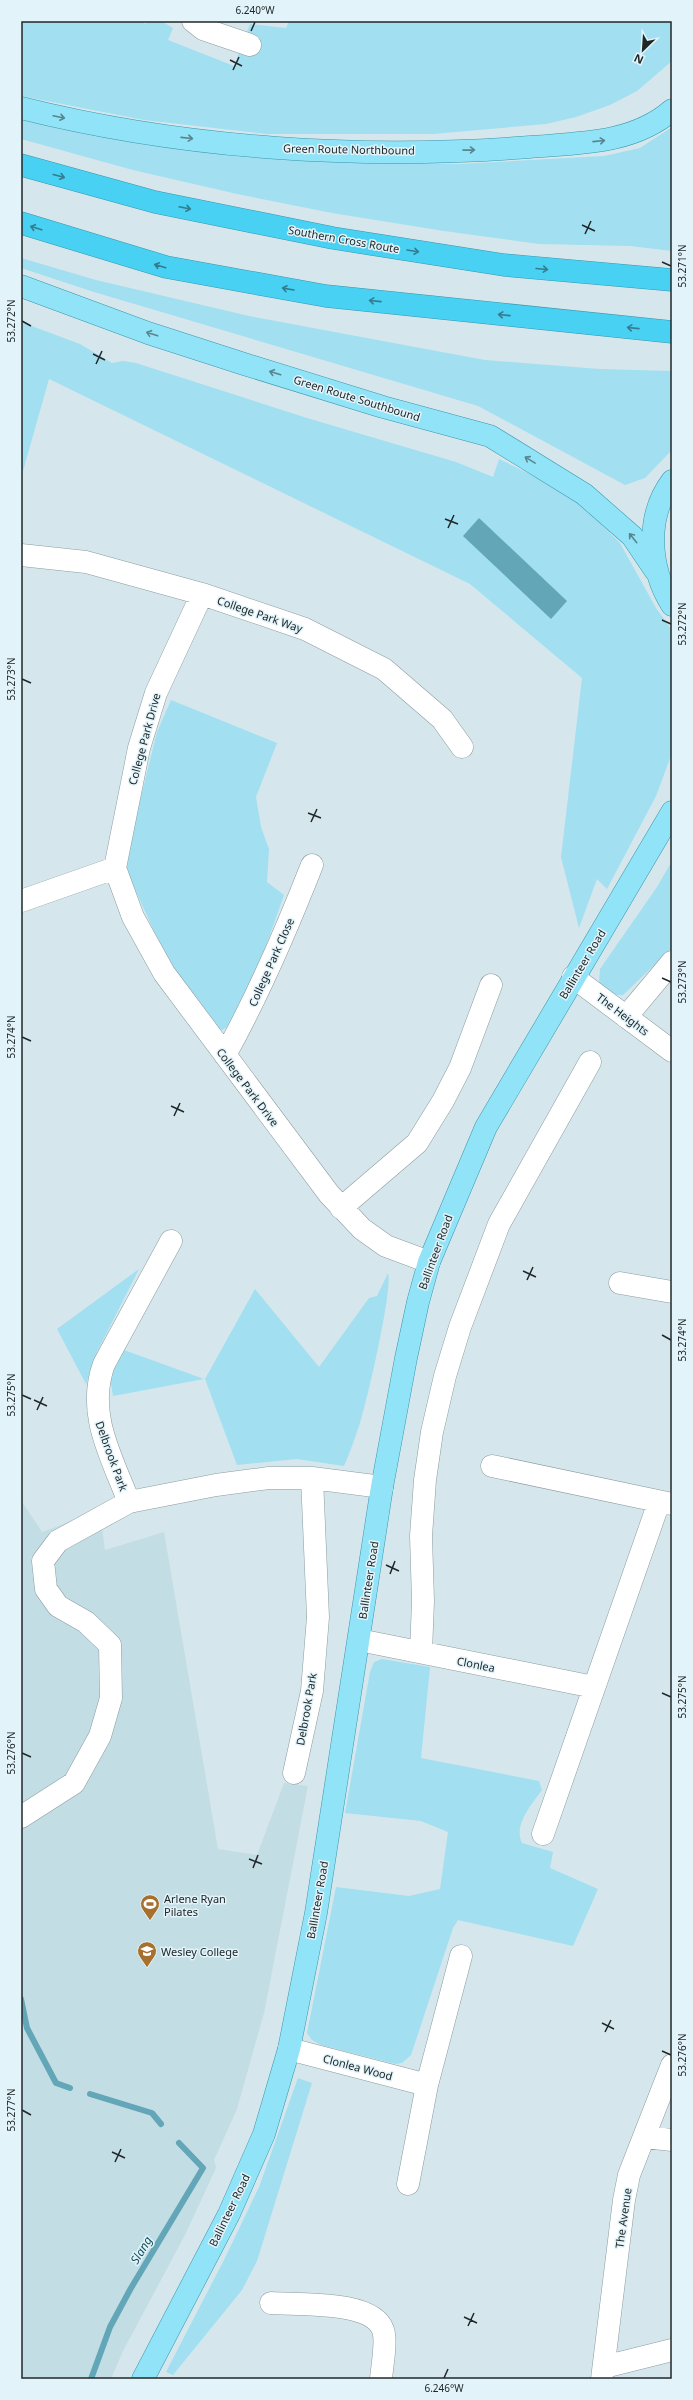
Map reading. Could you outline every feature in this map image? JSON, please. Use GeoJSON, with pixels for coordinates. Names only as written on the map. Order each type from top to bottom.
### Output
{"type":"FeatureCollection","features":[{"type":"Feature","properties":{"kind":"highway","name":"Southern Cross Route"},"geometry":{"type":"LineString","coordinates":[[21,165],[155,202],[333,238],[504,266],[672,280]]}},
{"type":"Feature","properties":{"kind":"highway"},"geometry":{"type":"LineString","coordinates":[[21,223],[166,267],[326,296],[672,332]]}},
{"type":"Feature","properties":{"kind":"main road","name":"Green Route Northbound"},"geometry":{"type":"LineString","coordinates":[[21,108],[100,125],[175,137],[270,147],[374,150],[500,149],[605,140],[629,135],[650,125],[672,110]]}},
{"type":"Feature","properties":{"kind":"main road","name":"Green Route Southbound"},"geometry":{"type":"LineString","coordinates":[[21,286],[148,333],[244,364],[383,407],[490,436],[584,494],[632,536],[655,570]]}},
{"type":"Feature","properties":{"kind":"main road"},"geometry":{"type":"LineString","coordinates":[[672,481],[665,490],[653,529],[655,570],[672,605]]}},
{"type":"Feature","properties":{"kind":"main road","name":"Ballinteer Road"},"geometry":{"type":"LineString","coordinates":[[143,2379],[229,2214],[264,2134],[289,2049],[316,1912],[382,1486],[406,1358],[429,1262],[486,1127],[573,977],[672,812]]}},
{"type":"Feature","properties":{"kind":"street"},"geometry":{"type":"LineString","coordinates":[[193,21],[203,29],[250,45]]}},
{"type":"Feature","properties":{"kind":"street","name":"College Park Way"},"geometry":{"type":"LineString","coordinates":[[21,555],[86,562],[202,594],[305,629],[384,668],[442,719],[462,748]]}},
{"type":"Feature","properties":{"kind":"street","name":"College Park Drive"},"geometry":{"type":"LineString","coordinates":[[202,594],[156,693],[139,748],[115,868],[133,917],[164,973],[270,1114],[298,1155],[341,1208],[362,1229],[386,1246],[429,1262]]}},
{"type":"Feature","properties":{"kind":"street","name":"College Park Close"},"geometry":{"type":"LineString","coordinates":[[225,1055],[249,1013],[268,972],[312,865]]}},
{"type":"Feature","properties":{"kind":"street"},"geometry":{"type":"LineString","coordinates":[[21,900],[115,868]]}},
{"type":"Feature","properties":{"kind":"street"},"geometry":{"type":"LineString","coordinates":[[626,1017],[672,962]]}},
{"type":"Feature","properties":{"kind":"street","name":"The Heights"},"geometry":{"type":"LineString","coordinates":[[573,977],[672,1051]]}},
{"type":"Feature","properties":{"kind":"street"},"geometry":{"type":"LineString","coordinates":[[341,1208],[417,1143],[443,1102],[460,1068],[491,985]]}},
{"type":"Feature","properties":{"kind":"street"},"geometry":{"type":"LineString","coordinates":[[421,1652],[424,1601],[421,1536],[425,1480],[432,1432],[445,1376],[460,1327],[499,1224],[590,1062]]}},
{"type":"Feature","properties":{"kind":"street","name":"Delbrook Park"},"geometry":{"type":"LineString","coordinates":[[171,1241],[104,1364],[98,1379],[96,1394],[98,1420],[129,1502],[269,1478],[312,1478],[382,1486]]}},
{"type":"Feature","properties":{"kind":"street"},"geometry":{"type":"LineString","coordinates":[[620,1283],[672,1292]]}},
{"type":"Feature","properties":{"kind":"street"},"geometry":{"type":"LineString","coordinates":[[492,1466],[666,1503],[594,1687],[543,1834]]}},
{"type":"Feature","properties":{"kind":"street","name":"Delbrook Park"},"geometry":{"type":"LineString","coordinates":[[294,1773],[312,1691],[318,1617],[312,1478]]}},
{"type":"Feature","properties":{"kind":"street"},"geometry":{"type":"LineString","coordinates":[[21,1817],[74,1783],[100,1736],[111,1698],[110,1645],[86,1622],[58,1606],[46,1589],[43,1561],[58,1541],[129,1502]]}},
{"type":"Feature","properties":{"kind":"street","name":"Clonlea"},"geometry":{"type":"LineString","coordinates":[[359,1640],[594,1687]]}},
{"type":"Feature","properties":{"kind":"street"},"geometry":{"type":"LineString","coordinates":[[408,2184],[427,2085],[461,1956]]}},
{"type":"Feature","properties":{"kind":"street","name":"Clonlea Wood"},"geometry":{"type":"LineString","coordinates":[[289,2049],[427,2085]]}},
{"type":"Feature","properties":{"kind":"street","name":"The Avenue"},"geometry":{"type":"LineString","coordinates":[[603,2373],[624,2200],[629,2175],[672,2065]]}},
{"type":"Feature","properties":{"kind":"street"},"geometry":{"type":"LineString","coordinates":[[645,2137],[672,2140]]}},
{"type":"Feature","properties":{"kind":"street"},"geometry":{"type":"LineString","coordinates":[[271,2303],[346,2307],[371,2314],[383,2330],[383,2360],[381,2379]]}},
{"type":"Feature","properties":{"kind":"street"},"geometry":{"type":"LineString","coordinates":[[603,2373],[672,2350]]}},
{"type":"Feature","properties":{"kind":"shaded area"},"geometry":{"type":"Polygon","coordinates":[[[21,21],[142,21],[145,24],[148,21],[161,21],[173,28],[168,40],[234,66],[250,24],[286,28],[289,21],[672,21],[672,61],[637,91],[610,105],[576,117],[546,124],[433,134],[266,134],[144,120],[21,96],[21,21]]]}},
{"type":"Feature","properties":{"kind":"shaded area"},"geometry":{"type":"Polygon","coordinates":[[[21,120],[81,133],[161,146],[357,161],[460,164],[604,156],[640,148],[672,127],[672,251],[630,246],[539,244],[444,231],[332,213],[237,194],[133,170],[21,139],[21,120]]]}},
{"type":"Feature","properties":{"kind":"shaded area"},"geometry":{"type":"Polygon","coordinates":[[[21,258],[96,280],[249,316],[485,360],[600,369],[672,371],[672,450],[645,478],[625,485],[478,406],[94,292],[21,268],[21,258]]]}},
{"type":"Feature","properties":{"kind":"shaded area"},"geometry":{"type":"Polygon","coordinates":[[[21,322],[80,344],[112,363],[123,361],[136,363],[307,418],[456,462],[493,477],[499,459],[540,479],[581,504],[620,543],[656,608],[672,630],[672,753],[656,796],[607,889],[597,879],[579,928],[561,857],[582,678],[470,584],[49,379],[21,478],[21,322]]]}},
{"type":"Feature","properties":{"kind":"shaded area"},"geometry":{"type":"Polygon","coordinates":[[[479,518],[567,601],[551,619],[463,536],[479,518]]]}},
{"type":"Feature","properties":{"kind":"shaded area"},"geometry":{"type":"Polygon","coordinates":[[[171,700],[277,743],[256,797],[261,827],[269,849],[267,882],[284,895],[258,969],[232,1024],[222,1030],[212,1028],[163,951],[124,865],[157,732],[171,700]]]}},
{"type":"Feature","properties":{"kind":"shaded area"},"geometry":{"type":"Polygon","coordinates":[[[672,861],[672,948],[623,995],[611,995],[599,983],[600,969],[657,887],[672,861]]]}},
{"type":"Feature","properties":{"kind":"shaded area"},"geometry":{"type":"Polygon","coordinates":[[[139,1269],[97,1352],[86,1384],[57,1329],[139,1269]]]}},
{"type":"Feature","properties":{"kind":"shaded area"},"geometry":{"type":"Polygon","coordinates":[[[388,1273],[389,1283],[387,1300],[368,1393],[360,1423],[344,1466],[297,1459],[237,1465],[205,1379],[255,1289],[319,1367],[369,1298],[377,1296],[388,1273]]]}},
{"type":"Feature","properties":{"kind":"shaded area"},"geometry":{"type":"Polygon","coordinates":[[[124,1350],[204,1379],[113,1396],[110,1378],[124,1350]]]}},
{"type":"Feature","properties":{"kind":"shaded area","name":"Wesley College"},"geometry":{"type":"Polygon","coordinates":[[[21,1500],[42,1532],[100,1511],[105,1550],[164,1532],[218,1849],[257,1855],[284,1783],[308,1786],[264,2013],[237,2109],[214,2160],[216,2168],[185,2235],[123,2351],[111,2379],[21,2379],[21,1500]]]}},
{"type":"Feature","properties":{"kind":"shaded area"},"geometry":{"type":"Polygon","coordinates":[[[382,1659],[430,1667],[421,1758],[539,1781],[542,1790],[525,1815],[520,1829],[522,1843],[553,1852],[550,1868],[598,1889],[573,1946],[458,1920],[453,1928],[411,2055],[402,2063],[395,2064],[321,2045],[312,2040],[307,2033],[336,1887],[409,1896],[440,1889],[448,1832],[421,1821],[345,1813],[370,1672],[374,1662],[382,1659]]]}},
{"type":"Feature","properties":{"kind":"shaded area"},"geometry":{"type":"Polygon","coordinates":[[[298,2078],[312,2083],[257,2261],[242,2290],[173,2375],[166,2372],[224,2260],[259,2187],[298,2078]]]}},
{"type":"Feature","properties":{"kind":"waterway","name":"Slang"},"geometry":{"type":"LineString","coordinates":[[21,1999],[27,2028],[56,2083],[70,2088]]}},
{"type":"Feature","properties":{"kind":"waterway","name":"Slang"},"geometry":{"type":"LineString","coordinates":[[90,2094],[152,2113],[161,2124]]}},
{"type":"Feature","properties":{"kind":"waterway","name":"Slang"},"geometry":{"type":"LineString","coordinates":[[91,2379],[110,2327],[131,2288],[203,2168],[179,2143]]}},
{"type":"Feature","properties":{"kind":"place","name":"Arlene Ryan Pilates"},"geometry":{"type":"Point","coordinates":[150,1921]}},
{"type":"Feature","properties":{"kind":"place","name":"Wesley College"},"geometry":{"type":"Point","coordinates":[147,1968]}}]}
